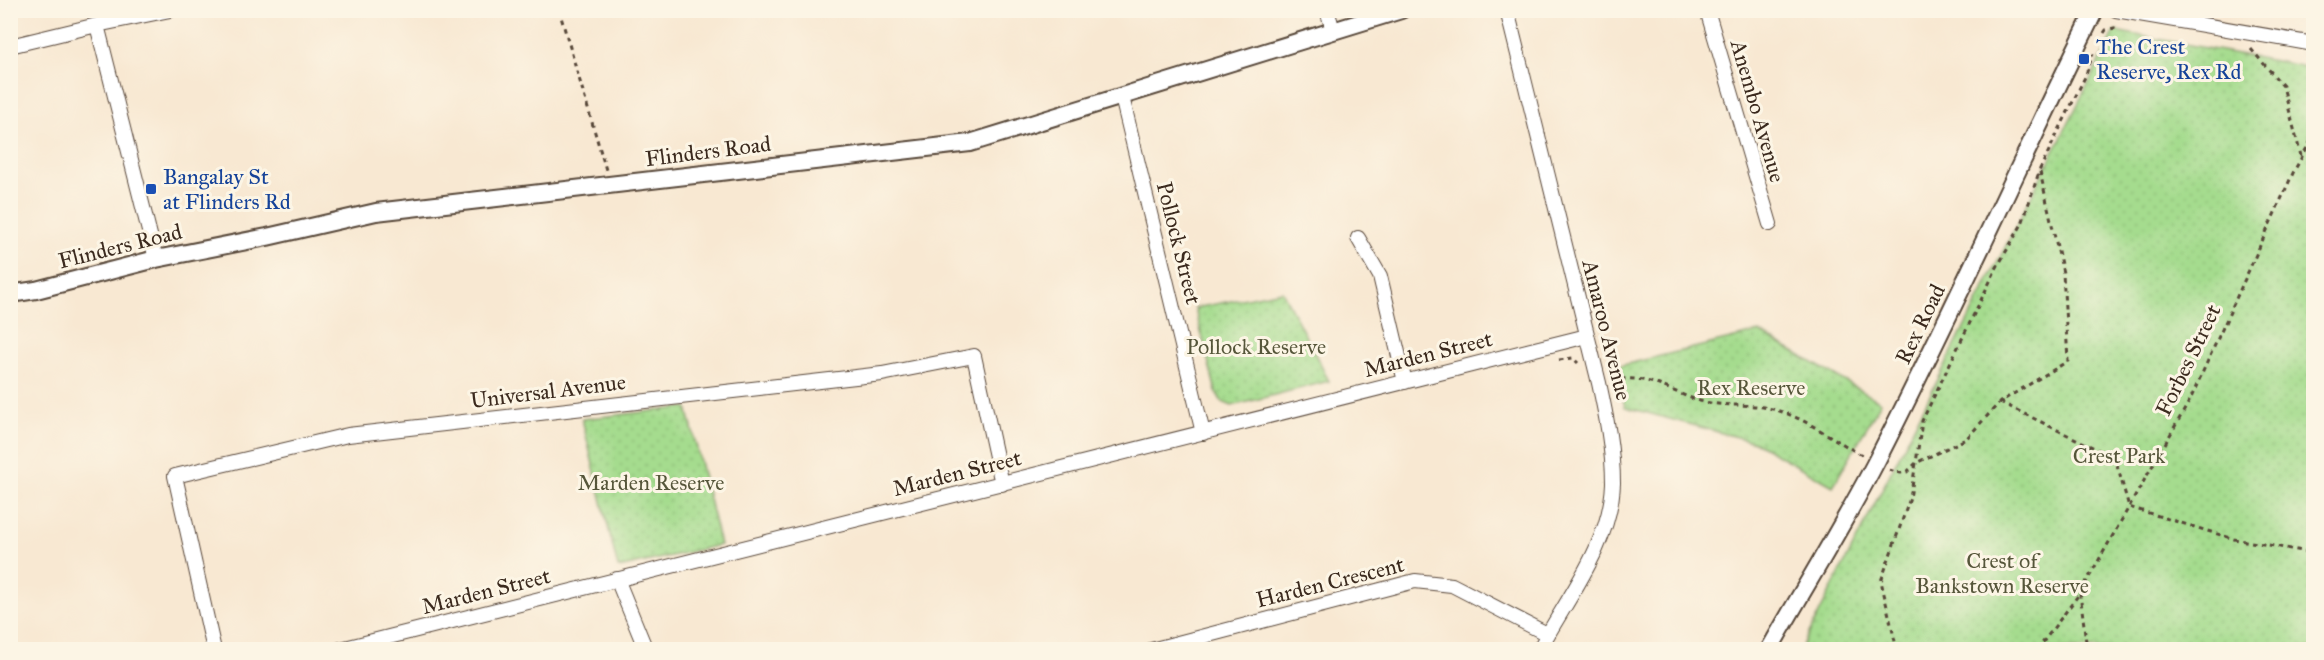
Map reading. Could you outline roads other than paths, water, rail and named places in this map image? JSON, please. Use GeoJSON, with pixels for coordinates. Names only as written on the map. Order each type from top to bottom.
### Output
{"type":"FeatureCollection","features":[{"type":"Feature","properties":{"kind":"street"},"geometry":{"type":"LineString","coordinates":[[10,46],[170,10]]}},
{"type":"Feature","properties":{"kind":"street"},"geometry":{"type":"LineString","coordinates":[[1327,10],[1333,30]]}},
{"type":"Feature","properties":{"kind":"street","name":"Flinders Road"},"geometry":{"type":"LineString","coordinates":[[10,294],[36,290],[156,259],[376,212],[970,143],[1401,10]]}},
{"type":"Feature","properties":{"kind":"street","name":"Amaroo Avenue"},"geometry":{"type":"LineString","coordinates":[[1507,10],[1609,431],[1613,483],[1607,519],[1594,552],[1539,650]]}},
{"type":"Feature","properties":{"kind":"street","name":"Anembo Avenue"},"geometry":{"type":"LineString","coordinates":[[1707,10],[1770,224]]}},
{"type":"Feature","properties":{"kind":"street","name":"Rex Road"},"geometry":{"type":"LineString","coordinates":[[1769,650],[1876,463],[1959,298],[2038,124],[2095,10]]}},
{"type":"Feature","properties":{"kind":"street"},"geometry":{"type":"LineString","coordinates":[[2116,10],[2313,44]]}},
{"type":"Feature","properties":{"kind":"street"},"geometry":{"type":"LineString","coordinates":[[97,25],[156,259]]}},
{"type":"Feature","properties":{"kind":"street","name":"Pollock Street"},"geometry":{"type":"LineString","coordinates":[[1122,97],[1203,433]]}},
{"type":"Feature","properties":{"kind":"street"},"geometry":{"type":"LineString","coordinates":[[1358,238],[1380,276],[1404,382]]}},
{"type":"Feature","properties":{"kind":"street","name":"Marden Street"},"geometry":{"type":"LineString","coordinates":[[337,650],[1587,336]]}},
{"type":"Feature","properties":{"kind":"street","name":"Universal Avenue"},"geometry":{"type":"LineString","coordinates":[[214,650],[175,477],[348,435],[882,374],[974,356],[1002,484]]}},
{"type":"Feature","properties":{"kind":"street"},"geometry":{"type":"LineString","coordinates":[[616,579],[646,650]]}},
{"type":"Feature","properties":{"kind":"street","name":"Harden Crescent"},"geometry":{"type":"LineString","coordinates":[[1151,650],[1415,581],[1452,585],[1547,634]]}},
{"type":"Feature","properties":{"kind":"place","name":"The Crest Reserve, Rex Rd"},"geometry":{"type":"Point","coordinates":[2084,59]}},
{"type":"Feature","properties":{"kind":"place","name":"Bangalay St at Flinders Rd"},"geometry":{"type":"Point","coordinates":[151,189]}},
{"type":"Feature","properties":{"kind":"park label","name":"Pollock Reserve"},"geometry":{"type":"Point","coordinates":[1256,346]}},
{"type":"Feature","properties":{"kind":"park label","name":"Rex Reserve"},"geometry":{"type":"Point","coordinates":[1751,387]}},
{"type":"Feature","properties":{"kind":"park label","name":"Crest Park"},"geometry":{"type":"Point","coordinates":[2119,455]}},
{"type":"Feature","properties":{"kind":"park label","name":"Marden Reserve"},"geometry":{"type":"Point","coordinates":[651,482]}},
{"type":"Feature","properties":{"kind":"park label","name":"Crest of Bankstown Reserve"},"geometry":{"type":"Point","coordinates":[2002,572]}}]}
